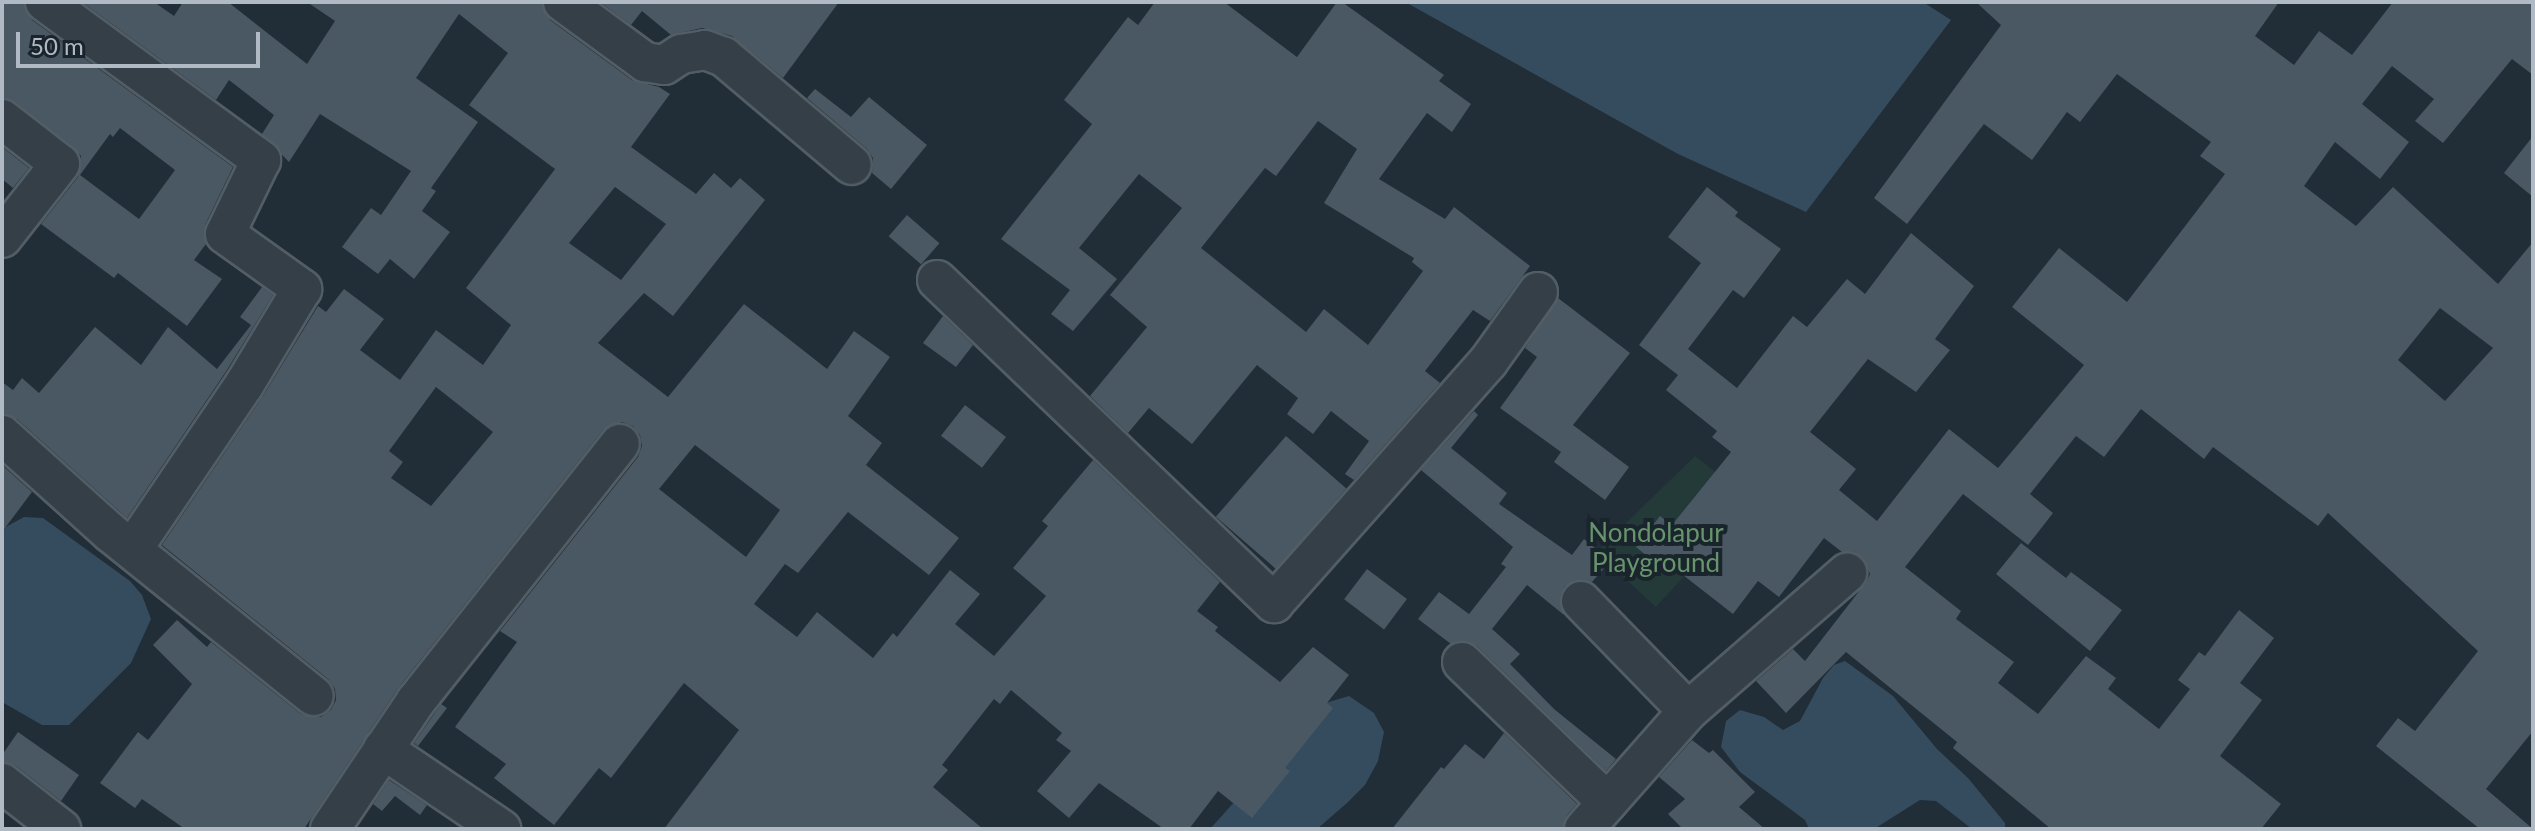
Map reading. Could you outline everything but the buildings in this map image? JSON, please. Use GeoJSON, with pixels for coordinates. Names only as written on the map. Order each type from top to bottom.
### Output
{"type":"FeatureCollection","features":[{"type":"Feature","properties":{"kind":"street"},"geometry":{"type":"LineString","coordinates":[[45,2],[261,160],[225,234],[302,289],[244,385],[132,550]]}},
{"type":"Feature","properties":{"kind":"street"},"geometry":{"type":"LineString","coordinates":[[563,2],[645,62],[664,65],[681,54],[705,50],[724,57],[852,165]]}},
{"type":"Feature","properties":{"kind":"street"},"geometry":{"type":"LineString","coordinates":[[2,119],[60,164],[2,238]]}},
{"type":"Feature","properties":{"kind":"street"},"geometry":{"type":"LineString","coordinates":[[937,280],[1274,603],[1488,362],[1538,292]]}},
{"type":"Feature","properties":{"kind":"street"},"geometry":{"type":"LineString","coordinates":[[2,435],[132,550],[314,696]]}},
{"type":"Feature","properties":{"kind":"street"},"geometry":{"type":"LineString","coordinates":[[330,829],[416,701],[620,444]]}},
{"type":"Feature","properties":{"kind":"street"},"geometry":{"type":"LineString","coordinates":[[1462,662],[1596,815],[1688,711],[1847,573]]}},
{"type":"Feature","properties":{"kind":"street"},"geometry":{"type":"LineString","coordinates":[[1581,601],[1688,711]]}},
{"type":"Feature","properties":{"kind":"street"},"geometry":{"type":"LineString","coordinates":[[383,749],[501,829]]}},
{"type":"Feature","properties":{"kind":"street"},"geometry":{"type":"LineString","coordinates":[[2,783],[61,829]]}},
{"type":"Feature","properties":{"kind":"green space","name":"Nondolapur Playground"},"geometry":{"type":"Polygon","coordinates":[[[1695,456],[1753,501],[1656,607],[1596,552],[1695,456]]]}},
{"type":"Feature","properties":{"kind":"water"},"geometry":{"type":"Polygon","coordinates":[[[1923,2],[1951,20],[1806,212],[1678,154],[1407,3],[1923,2]]]}},
{"type":"Feature","properties":{"kind":"water"},"geometry":{"type":"Polygon","coordinates":[[[24,517],[43,518],[130,581],[142,595],[151,619],[131,663],[69,725],[42,725],[2,702],[2,529],[24,517]]]}},
{"type":"Feature","properties":{"kind":"water"},"geometry":{"type":"Polygon","coordinates":[[[1845,661],[1893,696],[1937,749],[1968,778],[2005,823],[2005,829],[1972,829],[1936,801],[1920,800],[1874,829],[1809,829],[1805,820],[1740,772],[1721,747],[1726,721],[1740,710],[1764,717],[1783,730],[1800,721],[1823,678],[1834,665],[1845,661]]]}},
{"type":"Feature","properties":{"kind":"water"},"geometry":{"type":"Polygon","coordinates":[[[1349,696],[1374,713],[1384,732],[1378,761],[1365,785],[1347,803],[1317,829],[1210,829],[1322,704],[1349,696]]]}}]}
